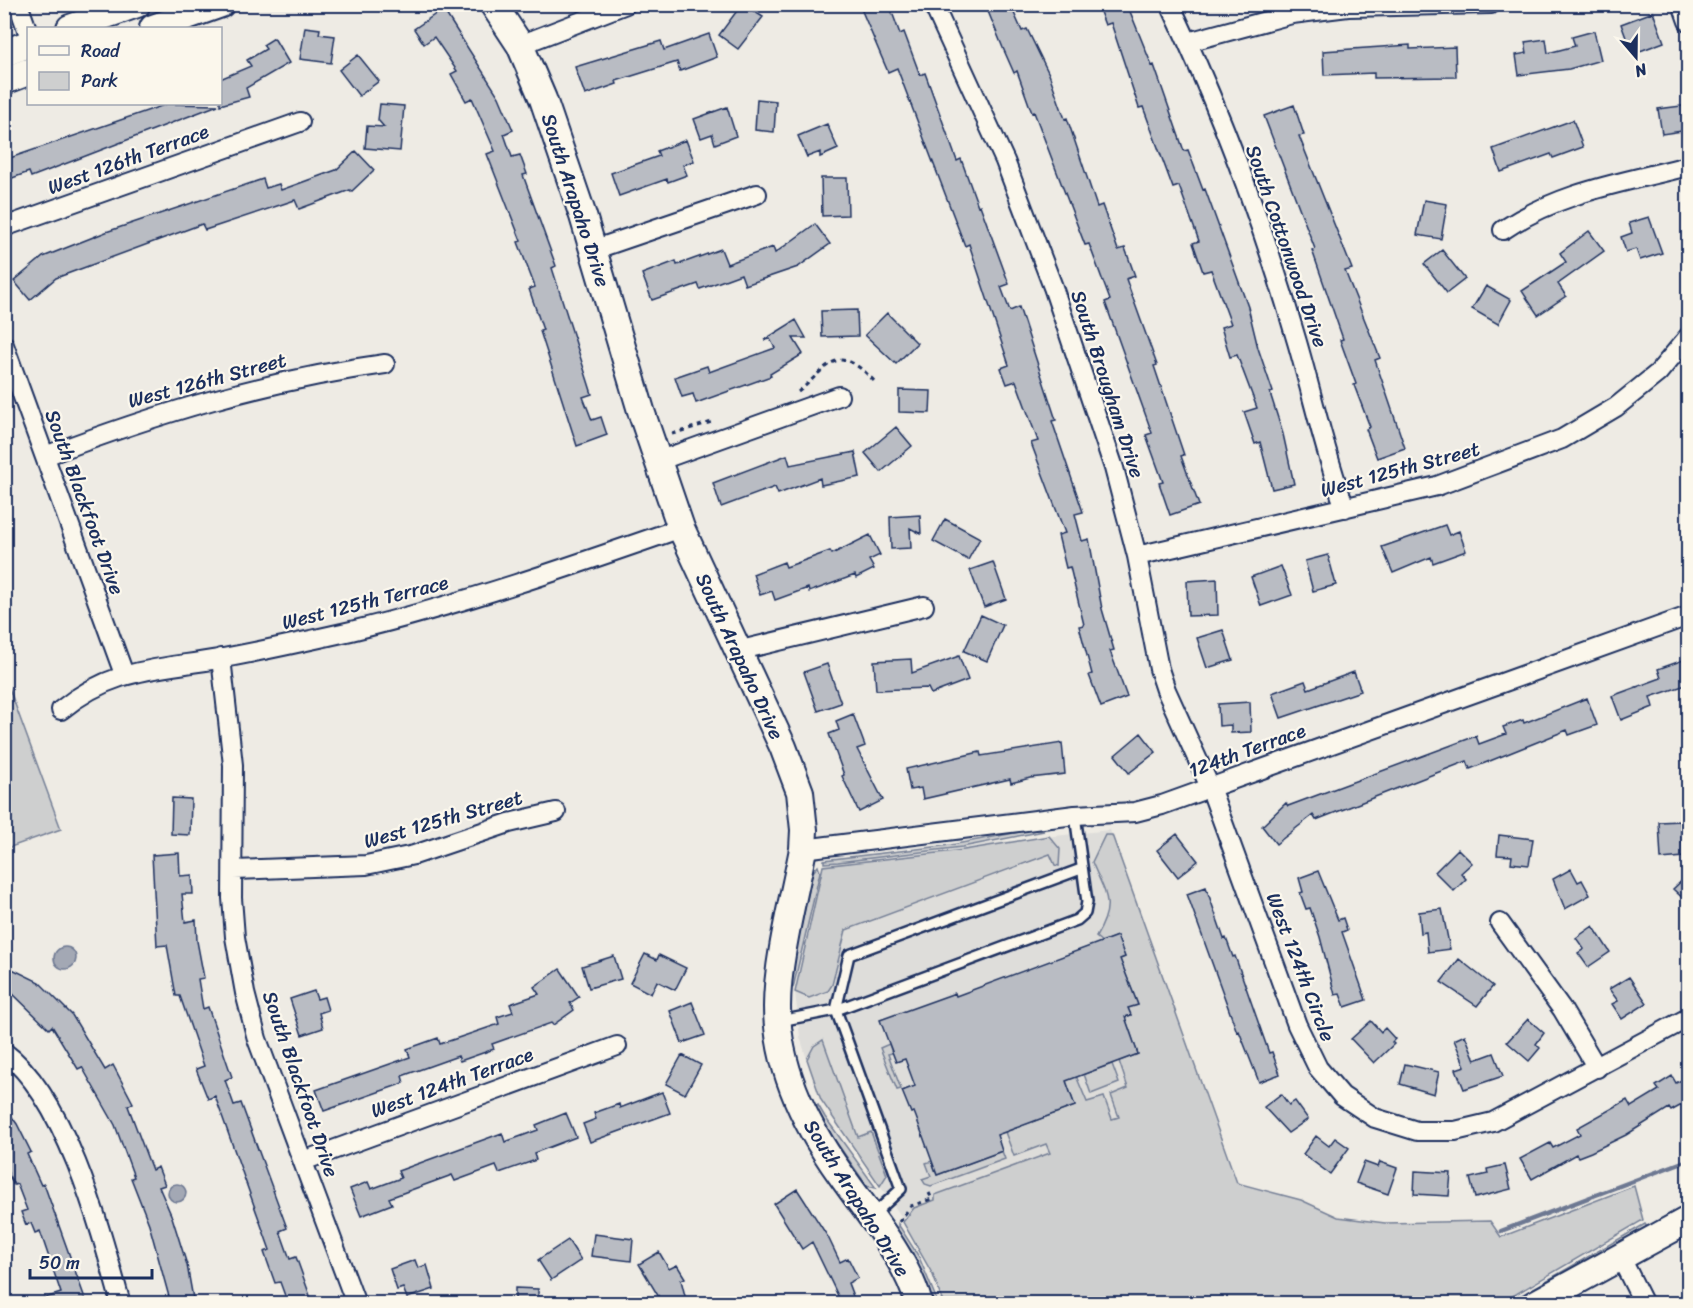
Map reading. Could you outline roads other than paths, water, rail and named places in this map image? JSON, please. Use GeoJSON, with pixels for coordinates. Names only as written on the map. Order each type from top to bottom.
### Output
{"type":"FeatureCollection","features":[{"type":"Feature","properties":{"kind":"street"},"geometry":{"type":"LineString","coordinates":[[18,4],[27,29]]}},
{"type":"Feature","properties":{"kind":"street"},"geometry":{"type":"LineString","coordinates":[[73,27],[137,4]]}},
{"type":"Feature","properties":{"kind":"street"},"geometry":{"type":"LineString","coordinates":[[156,27],[221,4]]}},
{"type":"Feature","properties":{"kind":"street","name":"South Arapaho Drive"},"geometry":{"type":"LineString","coordinates":[[493,4],[520,45],[543,99],[681,528],[783,747],[800,792],[804,830],[803,849],[778,987],[778,1021],[788,1072],[814,1134],[898,1259],[918,1304]]}},
{"type":"Feature","properties":{"kind":"street"},"geometry":{"type":"LineString","coordinates":[[520,45],[626,4]]}},
{"type":"Feature","properties":{"kind":"street","name":"South Brougham Drive"},"geometry":{"type":"LineString","coordinates":[[933,4],[1005,161],[1053,287],[1110,457],[1137,556],[1159,669],[1210,787]]}},
{"type":"Feature","properties":{"kind":"street","name":"South Cottonwood Drive"},"geometry":{"type":"LineString","coordinates":[[1170,4],[1225,133],[1270,257],[1345,508]]}},
{"type":"Feature","properties":{"kind":"street"},"geometry":{"type":"LineString","coordinates":[[1188,42],[1292,14],[1337,8],[1491,4]]}},
{"type":"Feature","properties":{"kind":"street"},"geometry":{"type":"LineString","coordinates":[[1682,4],[1689,21]]}},
{"type":"Feature","properties":{"kind":"street"},"geometry":{"type":"LineString","coordinates":[[4,52],[27,44]]}},
{"type":"Feature","properties":{"kind":"street"},"geometry":{"type":"LineString","coordinates":[[4,81],[27,72]]}},
{"type":"Feature","properties":{"kind":"street","name":"West 126th Terrace"},"geometry":{"type":"LineString","coordinates":[[4,227],[300,122]]}},
{"type":"Feature","properties":{"kind":"street"},"geometry":{"type":"LineString","coordinates":[[1503,230],[1532,211],[1560,198],[1689,166]]}},
{"type":"Feature","properties":{"kind":"street"},"geometry":{"type":"LineString","coordinates":[[593,250],[757,194]]}},
{"type":"Feature","properties":{"kind":"street","name":"West 125th Street"},"geometry":{"type":"LineString","coordinates":[[1137,556],[1437,486],[1562,439],[1616,407],[1654,376],[1689,338]]}},
{"type":"Feature","properties":{"kind":"street","name":"South Blackfoot Drive"},"geometry":{"type":"LineString","coordinates":[[4,345],[124,674]]}},
{"type":"Feature","properties":{"kind":"street","name":"West 126th Street"},"geometry":{"type":"LineString","coordinates":[[45,456],[157,415],[224,396],[323,373],[385,364]]}},
{"type":"Feature","properties":{"kind":"street"},"geometry":{"type":"LineString","coordinates":[[658,461],[839,396]]}},
{"type":"Feature","properties":{"kind":"street","name":"West 125th Terrace"},"geometry":{"type":"LineString","coordinates":[[61,710],[96,684],[124,674],[220,658],[351,631],[477,597],[681,528]]}},
{"type":"Feature","properties":{"kind":"street"},"geometry":{"type":"LineString","coordinates":[[737,651],[924,606]]}},
{"type":"Feature","properties":{"kind":"street","name":"124th Terrace"},"geometry":{"type":"LineString","coordinates":[[803,849],[1075,815],[1135,812],[1689,616]]}},
{"type":"Feature","properties":{"kind":"street","name":"South Blackfoot Drive"},"geometry":{"type":"LineString","coordinates":[[220,658],[233,765],[232,898],[235,937],[252,1022],[356,1304]]}},
{"type":"Feature","properties":{"kind":"street","name":"West 124th Circle"},"geometry":{"type":"LineString","coordinates":[[1210,787],[1308,1052],[1329,1082],[1357,1107],[1399,1127],[1436,1132],[1455,1131],[1493,1122],[1689,1018]]}},
{"type":"Feature","properties":{"kind":"street","name":"West 125th Street"},"geometry":{"type":"LineString","coordinates":[[234,870],[366,865],[414,855],[509,823],[556,812]]}},
{"type":"Feature","properties":{"kind":"street"},"geometry":{"type":"LineString","coordinates":[[1500,923],[1562,1009],[1597,1068]]}},
{"type":"Feature","properties":{"kind":"street","name":"West 124th Terrace"},"geometry":{"type":"LineString","coordinates":[[303,1161],[617,1046]]}},
{"type":"Feature","properties":{"kind":"street"},"geometry":{"type":"LineString","coordinates":[[4,1052],[20,1063],[46,1098],[79,1171],[121,1304]]}},
{"type":"Feature","properties":{"kind":"street"},"geometry":{"type":"LineString","coordinates":[[1535,1304],[1689,1220]]}},
{"type":"Feature","properties":{"kind":"street"},"geometry":{"type":"LineString","coordinates":[[1620,1256],[1644,1304]]}},
{"type":"Feature","properties":{"kind":"lane"},"geometry":{"type":"LineString","coordinates":[[778,1021],[836,1010],[1077,920],[1085,913],[1087,902],[1075,815]]}},
{"type":"Feature","properties":{"kind":"lane"},"geometry":{"type":"LineString","coordinates":[[871,1217],[901,1189],[836,1010],[849,955],[1081,869]]}},
{"type":"Feature","properties":{"kind":"waterway"},"geometry":{"type":"LineString","coordinates":[[1501,1231],[1688,1160]]}}]}
